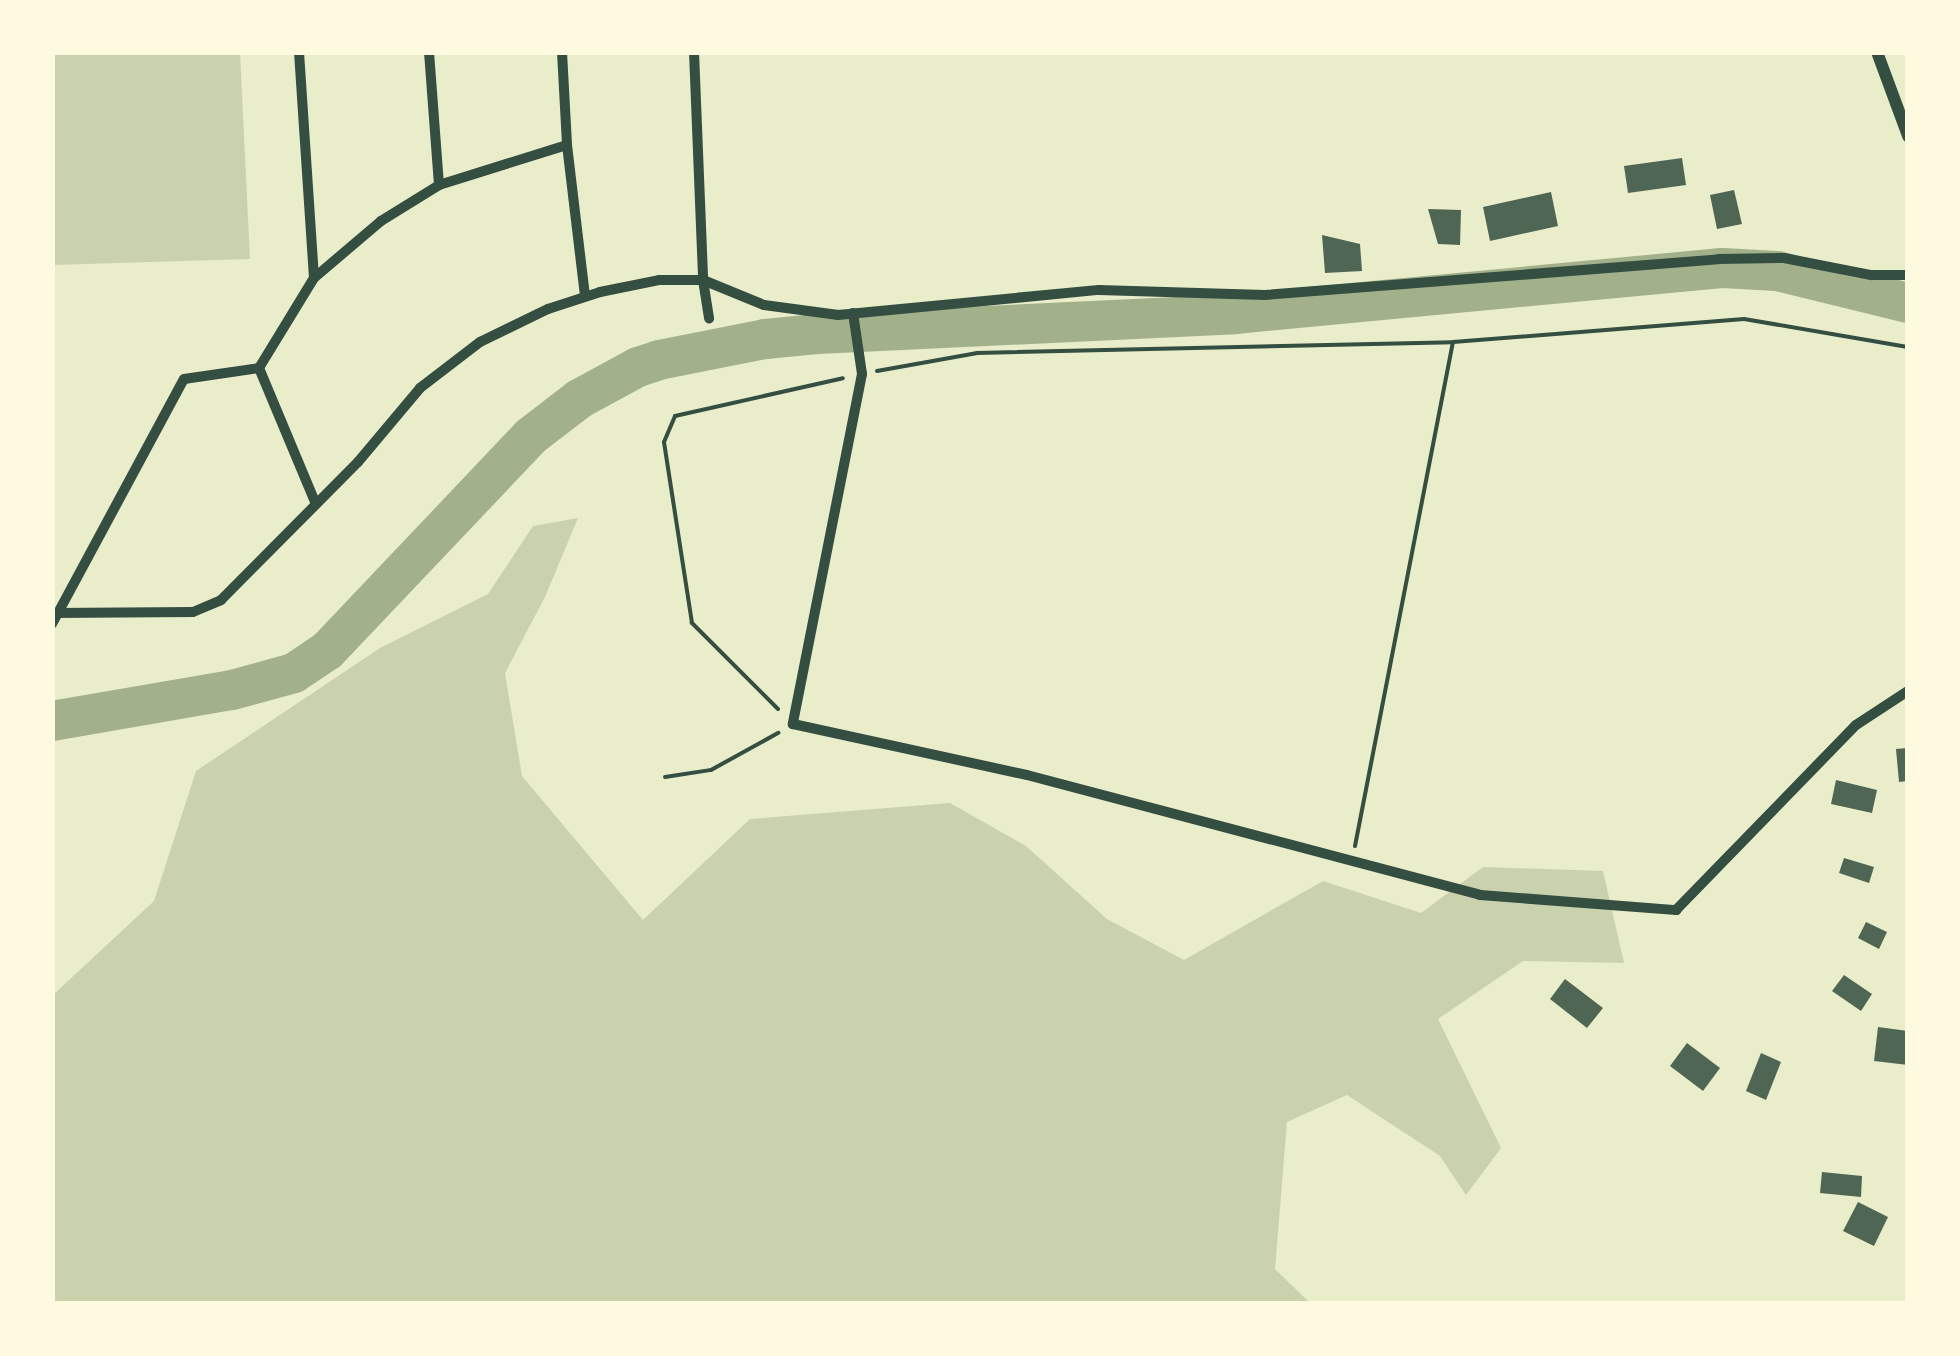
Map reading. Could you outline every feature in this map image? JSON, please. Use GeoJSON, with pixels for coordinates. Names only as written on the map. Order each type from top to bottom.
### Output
{"type":"FeatureCollection","features":[{"type":"Feature","properties":{"kind":"street"},"geometry":{"type":"LineString","coordinates":[[299,52],[314,278]]}},
{"type":"Feature","properties":{"kind":"street"},"geometry":{"type":"LineString","coordinates":[[429,52],[438,185]]}},
{"type":"Feature","properties":{"kind":"street"},"geometry":{"type":"LineString","coordinates":[[562,52],[567,145],[585,296]]}},
{"type":"Feature","properties":{"kind":"street"},"geometry":{"type":"LineString","coordinates":[[694,52],[703,280],[710,319]]}},
{"type":"Feature","properties":{"kind":"street"},"geometry":{"type":"LineString","coordinates":[[1877,52],[1908,136]]}},
{"type":"Feature","properties":{"kind":"street"},"geometry":{"type":"LineString","coordinates":[[54,617],[184,380],[259,368],[314,278],[381,221],[438,185],[567,145]]}},
{"type":"Feature","properties":{"kind":"street"},"geometry":{"type":"LineString","coordinates":[[54,617],[193,612],[221,600],[435,377],[480,342],[585,296],[659,280],[703,280],[764,305],[808,314],[1099,290],[1266,295],[1718,258],[1784,258],[1871,275],[1908,275]]}},
{"type":"Feature","properties":{"kind":"street"},"geometry":{"type":"LineString","coordinates":[[853,313],[862,374],[794,724],[1027,775],[1480,894],[1676,910],[1856,725],[1908,690]]}},
{"type":"Feature","properties":{"kind":"street"},"geometry":{"type":"LineString","coordinates":[[259,368],[316,504]]}},
{"type":"Feature","properties":{"kind":"path"},"geometry":{"type":"LineString","coordinates":[[665,777],[711,770],[794,724],[692,623],[664,442],[675,416],[977,353],[1454,342],[1744,319],[1908,347]]}},
{"type":"Feature","properties":{"kind":"path"},"geometry":{"type":"LineString","coordinates":[[1352,861],[1454,342]]}},
{"type":"Feature","properties":{"kind":"green space"},"geometry":{"type":"Polygon","coordinates":[[[52,53],[240,53],[250,259],[53,265],[52,53]]]}},
{"type":"Feature","properties":{"kind":"green space"},"geometry":{"type":"Polygon","coordinates":[[[578,518],[545,597],[505,673],[522,776],[643,920],[750,819],[950,803],[1026,846],[1107,919],[1184,960],[1323,881],[1421,913],[1483,867],[1603,871],[1624,963],[1523,961],[1438,1019],[1501,1148],[1466,1195],[1440,1156],[1347,1095],[1287,1122],[1275,1269],[1310,1303],[53,1304],[53,995],[154,901],[196,771],[380,648],[488,594],[533,526],[578,518]]]}},
{"type":"Feature","properties":{"kind":"building"},"geometry":{"type":"Polygon","coordinates":[[[1682,158],[1686,185],[1628,193],[1624,166],[1682,158]]]}},
{"type":"Feature","properties":{"kind":"building"},"geometry":{"type":"Polygon","coordinates":[[[1734,190],[1742,224],[1717,229],[1710,195],[1734,190]]]}},
{"type":"Feature","properties":{"kind":"building"},"geometry":{"type":"Polygon","coordinates":[[[1551,192],[1558,226],[1490,241],[1483,207],[1551,192]]]}},
{"type":"Feature","properties":{"kind":"building"},"geometry":{"type":"Polygon","coordinates":[[[1428,209],[1461,210],[1460,245],[1438,244],[1428,209]]]}},
{"type":"Feature","properties":{"kind":"building"},"geometry":{"type":"Polygon","coordinates":[[[1322,235],[1360,244],[1362,271],[1325,273],[1322,235]]]}},
{"type":"Feature","properties":{"kind":"building"},"geometry":{"type":"Polygon","coordinates":[[[1908,748],[1908,781],[1899,782],[1896,749],[1908,748]]]}},
{"type":"Feature","properties":{"kind":"building"},"geometry":{"type":"Polygon","coordinates":[[[1836,780],[1877,790],[1872,813],[1831,804],[1836,780]]]}},
{"type":"Feature","properties":{"kind":"building"},"geometry":{"type":"Polygon","coordinates":[[[1844,858],[1874,867],[1869,883],[1839,873],[1844,858]]]}},
{"type":"Feature","properties":{"kind":"building"},"geometry":{"type":"Polygon","coordinates":[[[1866,922],[1887,932],[1879,949],[1858,938],[1866,922]]]}},
{"type":"Feature","properties":{"kind":"building"},"geometry":{"type":"Polygon","coordinates":[[[1844,975],[1872,994],[1861,1011],[1832,991],[1844,975]]]}},
{"type":"Feature","properties":{"kind":"building"},"geometry":{"type":"Polygon","coordinates":[[[1565,979],[1603,1008],[1587,1028],[1550,999],[1565,979]]]}},
{"type":"Feature","properties":{"kind":"building"},"geometry":{"type":"Polygon","coordinates":[[[1878,1027],[1908,1031],[1908,1065],[1874,1061],[1878,1027]]]}},
{"type":"Feature","properties":{"kind":"building"},"geometry":{"type":"Polygon","coordinates":[[[1687,1043],[1720,1068],[1703,1091],[1670,1066],[1687,1043]]]}},
{"type":"Feature","properties":{"kind":"building"},"geometry":{"type":"Polygon","coordinates":[[[1761,1053],[1781,1062],[1766,1100],[1746,1091],[1761,1053]]]}},
{"type":"Feature","properties":{"kind":"building"},"geometry":{"type":"Polygon","coordinates":[[[1822,1172],[1862,1176],[1861,1197],[1820,1193],[1822,1172]]]}},
{"type":"Feature","properties":{"kind":"building"},"geometry":{"type":"Polygon","coordinates":[[[1858,1202],[1888,1217],[1874,1246],[1843,1231],[1858,1202]]]}},
{"type":"Feature","properties":{"kind":"waterway"},"geometry":{"type":"LineString","coordinates":[[52,721],[232,690],[294,673],[327,651],[531,436],[579,399],[659,360],[765,339],[817,334],[1235,314],[1722,268],[1777,271],[1908,303]]}}]}
